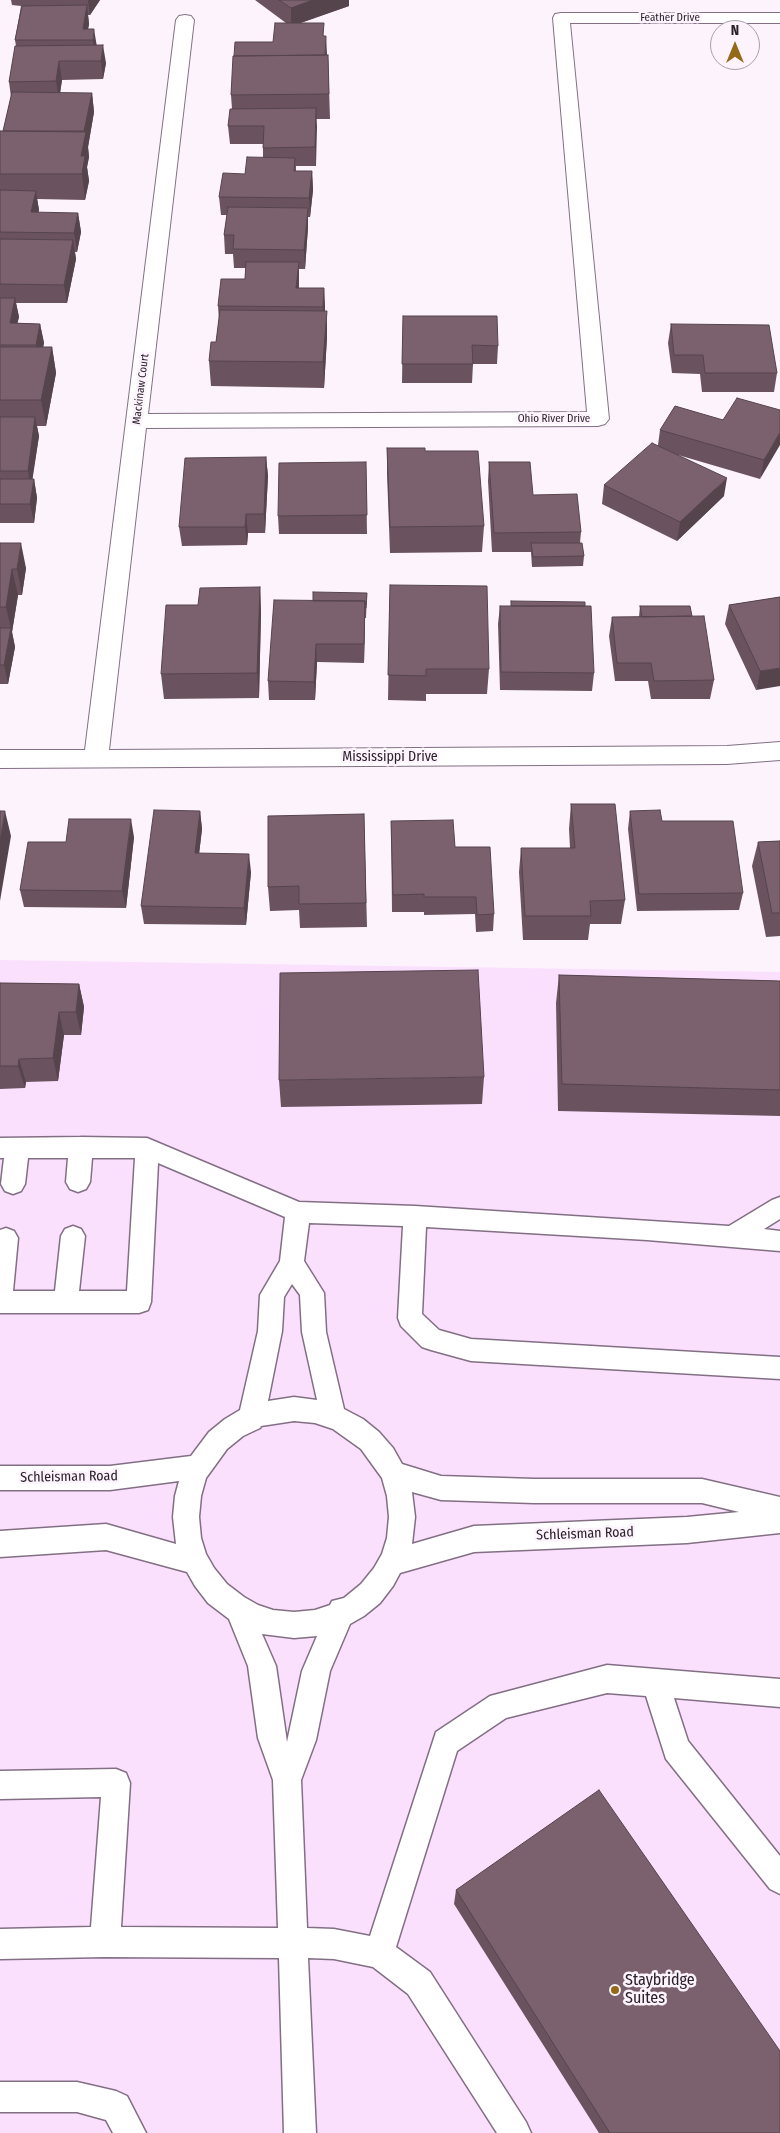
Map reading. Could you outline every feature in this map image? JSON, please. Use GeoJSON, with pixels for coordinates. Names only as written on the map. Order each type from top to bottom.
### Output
{"type":"FeatureCollection","features":[{"type":"Feature","properties":{"kind":"street","name":"Feather Drive"},"geometry":{"type":"LineString","coordinates":[[560,18],[780,18]]}},
{"type":"Feature","properties":{"kind":"street","name":"Ohio River Drive"},"geometry":{"type":"LineString","coordinates":[[137,422],[598,419],[560,18]]}},
{"type":"Feature","properties":{"kind":"street","name":"Mackinaw Court"},"geometry":{"type":"LineString","coordinates":[[96,759],[185,20]]}},
{"type":"Feature","properties":{"kind":"street","name":"Mississippi Drive"},"geometry":{"type":"LineString","coordinates":[[0,759],[717,755],[780,751]]}},
{"type":"Feature","properties":{"kind":"lane"},"geometry":{"type":"LineString","coordinates":[[78,1182],[82,1147]]}},
{"type":"Feature","properties":{"kind":"lane"},"geometry":{"type":"LineString","coordinates":[[13,1184],[9,1148],[147,1148],[298,1212],[415,1216],[780,1241]]}},
{"type":"Feature","properties":{"kind":"lane"},"geometry":{"type":"LineString","coordinates":[[0,1302],[139,1302],[147,1148]]}},
{"type":"Feature","properties":{"kind":"lane"},"geometry":{"type":"LineString","coordinates":[[732,1237],[780,1207]]}},
{"type":"Feature","properties":{"kind":"lane"},"geometry":{"type":"LineString","coordinates":[[252,1420],[270,1331],[272,1295],[292,1263],[298,1212]]}},
{"type":"Feature","properties":{"kind":"lane"},"geometry":{"type":"LineString","coordinates":[[415,1216],[410,1318],[431,1339],[471,1350],[780,1368]]}},
{"type":"Feature","properties":{"kind":"lane"},"geometry":{"type":"LineString","coordinates":[[66,1303],[73,1236]]}},
{"type":"Feature","properties":{"kind":"lane"},"geometry":{"type":"LineString","coordinates":[[0,1294],[6,1238]]}},
{"type":"Feature","properties":{"kind":"lane"},"geometry":{"type":"LineString","coordinates":[[292,1263],[312,1293],[314,1332],[333,1417]]}},
{"type":"Feature","properties":{"kind":"lane"},"geometry":{"type":"LineString","coordinates":[[284,1412],[317,1413],[333,1417],[360,1430],[372,1439],[391,1462],[402,1490],[405,1519],[399,1549],[392,1563],[376,1585],[355,1603],[342,1610],[313,1620],[282,1622],[239,1610],[211,1589],[192,1561],[187,1549],[182,1521],[186,1492],[198,1466],[212,1448],[230,1432],[252,1420],[284,1412]]}},
{"type":"Feature","properties":{"kind":"lane","name":"Schleisman Road"},"geometry":{"type":"LineString","coordinates":[[0,1478],[110,1478],[198,1466]]}},
{"type":"Feature","properties":{"kind":"lane"},"geometry":{"type":"LineString","coordinates":[[397,1475],[441,1488],[534,1491],[702,1491],[780,1509]]}},
{"type":"Feature","properties":{"kind":"lane","name":"Schleisman Road"},"geometry":{"type":"LineString","coordinates":[[392,1563],[474,1539],[687,1530],[780,1520]]}},
{"type":"Feature","properties":{"kind":"lane"},"geometry":{"type":"LineString","coordinates":[[0,1544],[106,1537],[192,1561]]}},
{"type":"Feature","properties":{"kind":"lane"},"geometry":{"type":"LineString","coordinates":[[239,1610],[262,1666],[272,1738],[287,1780],[300,2133]]}},
{"type":"Feature","properties":{"kind":"lane"},"geometry":{"type":"LineString","coordinates":[[287,1780],[302,1740],[316,1671],[342,1610]]}},
{"type":"Feature","properties":{"kind":"lane"},"geometry":{"type":"LineString","coordinates":[[379,1953],[446,1742],[500,1706],[607,1679],[780,1693]]}},
{"type":"Feature","properties":{"kind":"lane"},"geometry":{"type":"LineString","coordinates":[[656,1684],[676,1749],[780,1879]]}},
{"type":"Feature","properties":{"kind":"lane"},"geometry":{"type":"LineString","coordinates":[[0,1785],[116,1784],[105,1942]]}},
{"type":"Feature","properties":{"kind":"lane"},"geometry":{"type":"LineString","coordinates":[[0,1944],[105,1942],[294,1943],[334,1944],[379,1953],[419,1983],[515,2133]]}},
{"type":"Feature","properties":{"kind":"lane"},"geometry":{"type":"LineString","coordinates":[[0,2097],[77,2097],[116,2107],[130,2133]]}},
{"type":"Feature","properties":{"kind":"shaded area"},"geometry":{"type":"Polygon","coordinates":[[[0,960],[780,972],[780,2133],[0,2133],[0,960]]]}},
{"type":"Feature","properties":{"kind":"building"},"geometry":{"type":"Polygon","coordinates":[[[279,0],[313,0],[291,8],[279,0]]]}},
{"type":"Feature","properties":{"kind":"building"},"geometry":{"type":"Polygon","coordinates":[[[87,5],[83,29],[94,29],[93,40],[15,40],[22,6],[87,5]]]}},
{"type":"Feature","properties":{"kind":"building"},"geometry":{"type":"Polygon","coordinates":[[[275,23],[324,23],[323,36],[326,36],[325,55],[234,56],[235,42],[273,42],[275,23]]]}},
{"type":"Feature","properties":{"kind":"building"},"geometry":{"type":"Polygon","coordinates":[[[103,45],[101,61],[59,61],[56,81],[9,82],[15,46],[103,45]]]}},
{"type":"Feature","properties":{"kind":"building"},"geometry":{"type":"Polygon","coordinates":[[[328,55],[329,94],[231,95],[233,56],[328,55]]]}},
{"type":"Feature","properties":{"kind":"building"},"geometry":{"type":"Polygon","coordinates":[[[12,92],[92,93],[84,131],[3,131],[12,92]]]}},
{"type":"Feature","properties":{"kind":"building"},"geometry":{"type":"Polygon","coordinates":[[[316,108],[315,147],[263,148],[264,126],[228,126],[230,109],[316,108]]]}},
{"type":"Feature","properties":{"kind":"building"},"geometry":{"type":"Polygon","coordinates":[[[0,131],[86,132],[81,156],[85,156],[82,174],[0,174],[0,131]]]}},
{"type":"Feature","properties":{"kind":"building"},"geometry":{"type":"Polygon","coordinates":[[[247,157],[295,158],[294,171],[312,171],[309,198],[219,197],[223,173],[245,174],[247,157]]]}},
{"type":"Feature","properties":{"kind":"building"},"geometry":{"type":"Polygon","coordinates":[[[0,190],[36,191],[31,212],[78,213],[74,233],[0,232],[0,190]]]}},
{"type":"Feature","properties":{"kind":"building"},"geometry":{"type":"Polygon","coordinates":[[[228,207],[308,208],[304,250],[233,249],[234,235],[224,235],[228,207]]]}},
{"type":"Feature","properties":{"kind":"building"},"geometry":{"type":"Polygon","coordinates":[[[0,239],[73,240],[64,285],[0,284],[0,239]]]}},
{"type":"Feature","properties":{"kind":"building"},"geometry":{"type":"Polygon","coordinates":[[[246,262],[299,262],[296,288],[324,288],[323,307],[218,306],[221,279],[245,279],[246,262]]]}},
{"type":"Feature","properties":{"kind":"building"},"geometry":{"type":"Polygon","coordinates":[[[0,298],[15,298],[10,323],[40,324],[36,345],[0,345],[0,298]]]}},
{"type":"Feature","properties":{"kind":"building"},"geometry":{"type":"Polygon","coordinates":[[[220,310],[327,311],[323,362],[209,361],[211,342],[216,342],[220,310]]]}},
{"type":"Feature","properties":{"kind":"building"},"geometry":{"type":"Polygon","coordinates":[[[403,316],[497,316],[498,346],[472,345],[473,364],[402,364],[403,316]]]}},
{"type":"Feature","properties":{"kind":"building"},"geometry":{"type":"Polygon","coordinates":[[[671,324],[769,325],[777,373],[705,373],[703,355],[674,355],[671,324]]]}},
{"type":"Feature","properties":{"kind":"building"},"geometry":{"type":"Polygon","coordinates":[[[0,347],[52,347],[41,400],[0,400],[0,347]]]}},
{"type":"Feature","properties":{"kind":"building"},"geometry":{"type":"Polygon","coordinates":[[[737,398],[780,410],[780,432],[764,460],[660,430],[675,406],[723,420],[737,398]]]}},
{"type":"Feature","properties":{"kind":"building"},"geometry":{"type":"Polygon","coordinates":[[[0,417],[35,417],[28,471],[0,471],[0,417]]]}},
{"type":"Feature","properties":{"kind":"building"},"geometry":{"type":"Polygon","coordinates":[[[652,443],[727,478],[680,522],[604,485],[652,443]]]}},
{"type":"Feature","properties":{"kind":"building"},"geometry":{"type":"Polygon","coordinates":[[[387,448],[425,448],[425,451],[478,451],[484,526],[390,527],[387,448]]]}},
{"type":"Feature","properties":{"kind":"building"},"geometry":{"type":"Polygon","coordinates":[[[266,457],[264,514],[246,514],[245,527],[179,527],[185,458],[266,457]]]}},
{"type":"Feature","properties":{"kind":"building"},"geometry":{"type":"Polygon","coordinates":[[[366,462],[367,515],[278,516],[279,463],[366,462]]]}},
{"type":"Feature","properties":{"kind":"building"},"geometry":{"type":"Polygon","coordinates":[[[489,462],[530,462],[533,495],[577,494],[581,532],[494,533],[489,462]]]}},
{"type":"Feature","properties":{"kind":"building"},"geometry":{"type":"Polygon","coordinates":[[[0,479],[34,479],[30,504],[0,504],[0,479]]]}},
{"type":"Feature","properties":{"kind":"building"},"geometry":{"type":"Polygon","coordinates":[[[0,543],[21,543],[17,569],[12,569],[6,607],[0,607],[0,543]]]}},
{"type":"Feature","properties":{"kind":"building"},"geometry":{"type":"Polygon","coordinates":[[[531,543],[582,543],[584,556],[533,557],[531,543]]]}},
{"type":"Feature","properties":{"kind":"building"},"geometry":{"type":"Polygon","coordinates":[[[390,585],[487,586],[489,669],[426,669],[426,676],[388,675],[390,585]]]}},
{"type":"Feature","properties":{"kind":"building"},"geometry":{"type":"Polygon","coordinates":[[[260,587],[257,673],[161,674],[166,605],[198,605],[200,588],[260,587]]]}},
{"type":"Feature","properties":{"kind":"building"},"geometry":{"type":"Polygon","coordinates":[[[313,592],[367,593],[366,608],[365,601],[313,601],[313,592]]]}},
{"type":"Feature","properties":{"kind":"building"},"geometry":{"type":"Polygon","coordinates":[[[780,597],[780,668],[760,671],[729,605],[780,597]]]}},
{"type":"Feature","properties":{"kind":"building"},"geometry":{"type":"Polygon","coordinates":[[[274,600],[365,601],[364,644],[316,644],[314,682],[268,681],[274,600]]]}},
{"type":"Feature","properties":{"kind":"building"},"geometry":{"type":"Polygon","coordinates":[[[511,601],[585,602],[585,606],[511,606],[511,601]]]}},
{"type":"Feature","properties":{"kind":"building"},"geometry":{"type":"Polygon","coordinates":[[[500,606],[591,606],[594,673],[501,672],[500,606]]]}},
{"type":"Feature","properties":{"kind":"building"},"geometry":{"type":"Polygon","coordinates":[[[640,606],[690,606],[692,616],[642,617],[640,606]]]}},
{"type":"Feature","properties":{"kind":"building"},"geometry":{"type":"Polygon","coordinates":[[[704,616],[714,680],[654,681],[651,663],[617,663],[612,617],[704,616]]]}},
{"type":"Feature","properties":{"kind":"building"},"geometry":{"type":"Polygon","coordinates":[[[0,628],[11,628],[4,665],[0,665],[0,628]]]}},
{"type":"Feature","properties":{"kind":"building"},"geometry":{"type":"Polygon","coordinates":[[[571,804],[615,804],[625,900],[590,901],[591,916],[525,916],[521,848],[575,848],[571,804]]]}},
{"type":"Feature","properties":{"kind":"building"},"geometry":{"type":"Polygon","coordinates":[[[154,810],[200,811],[195,853],[249,854],[244,908],[141,906],[154,810]]]}},
{"type":"Feature","properties":{"kind":"building"},"geometry":{"type":"Polygon","coordinates":[[[660,810],[662,821],[733,821],[743,893],[639,894],[630,811],[660,810]]]}},
{"type":"Feature","properties":{"kind":"building"},"geometry":{"type":"Polygon","coordinates":[[[0,811],[5,811],[0,841],[0,811]]]}},
{"type":"Feature","properties":{"kind":"building"},"geometry":{"type":"Polygon","coordinates":[[[364,814],[366,903],[299,904],[299,886],[268,887],[268,816],[364,814]]]}},
{"type":"Feature","properties":{"kind":"building"},"geometry":{"type":"Polygon","coordinates":[[[69,819],[131,819],[122,891],[20,890],[28,842],[66,842],[69,819]]]}},
{"type":"Feature","properties":{"kind":"building"},"geometry":{"type":"Polygon","coordinates":[[[453,820],[455,847],[490,847],[494,914],[477,915],[476,897],[424,897],[424,894],[393,895],[391,821],[453,820]]]}},
{"type":"Feature","properties":{"kind":"building"},"geometry":{"type":"Polygon","coordinates":[[[780,841],[780,913],[772,913],[758,842],[780,841]]]}},
{"type":"Feature","properties":{"kind":"building"},"geometry":{"type":"Polygon","coordinates":[[[478,970],[484,1077],[279,1080],[280,973],[478,970]]]}},
{"type":"Feature","properties":{"kind":"building"},"geometry":{"type":"Polygon","coordinates":[[[559,975],[780,981],[780,1090],[562,1084],[559,975]]]}},
{"type":"Feature","properties":{"kind":"building"},"geometry":{"type":"Polygon","coordinates":[[[0,983],[79,984],[76,1012],[59,1012],[53,1058],[19,1059],[18,1066],[0,1066],[0,983]]]}},
{"type":"Feature","properties":{"kind":"building","name":"Staybridge Suites"},"geometry":{"type":"Polygon","coordinates":[[[599,1790],[780,2051],[780,2133],[610,2133],[456,1890],[599,1790]]]}},
{"type":"Feature","properties":{"kind":"place","name":"Staybridge Suites"},"geometry":{"type":"Point","coordinates":[615,1990]}}]}
